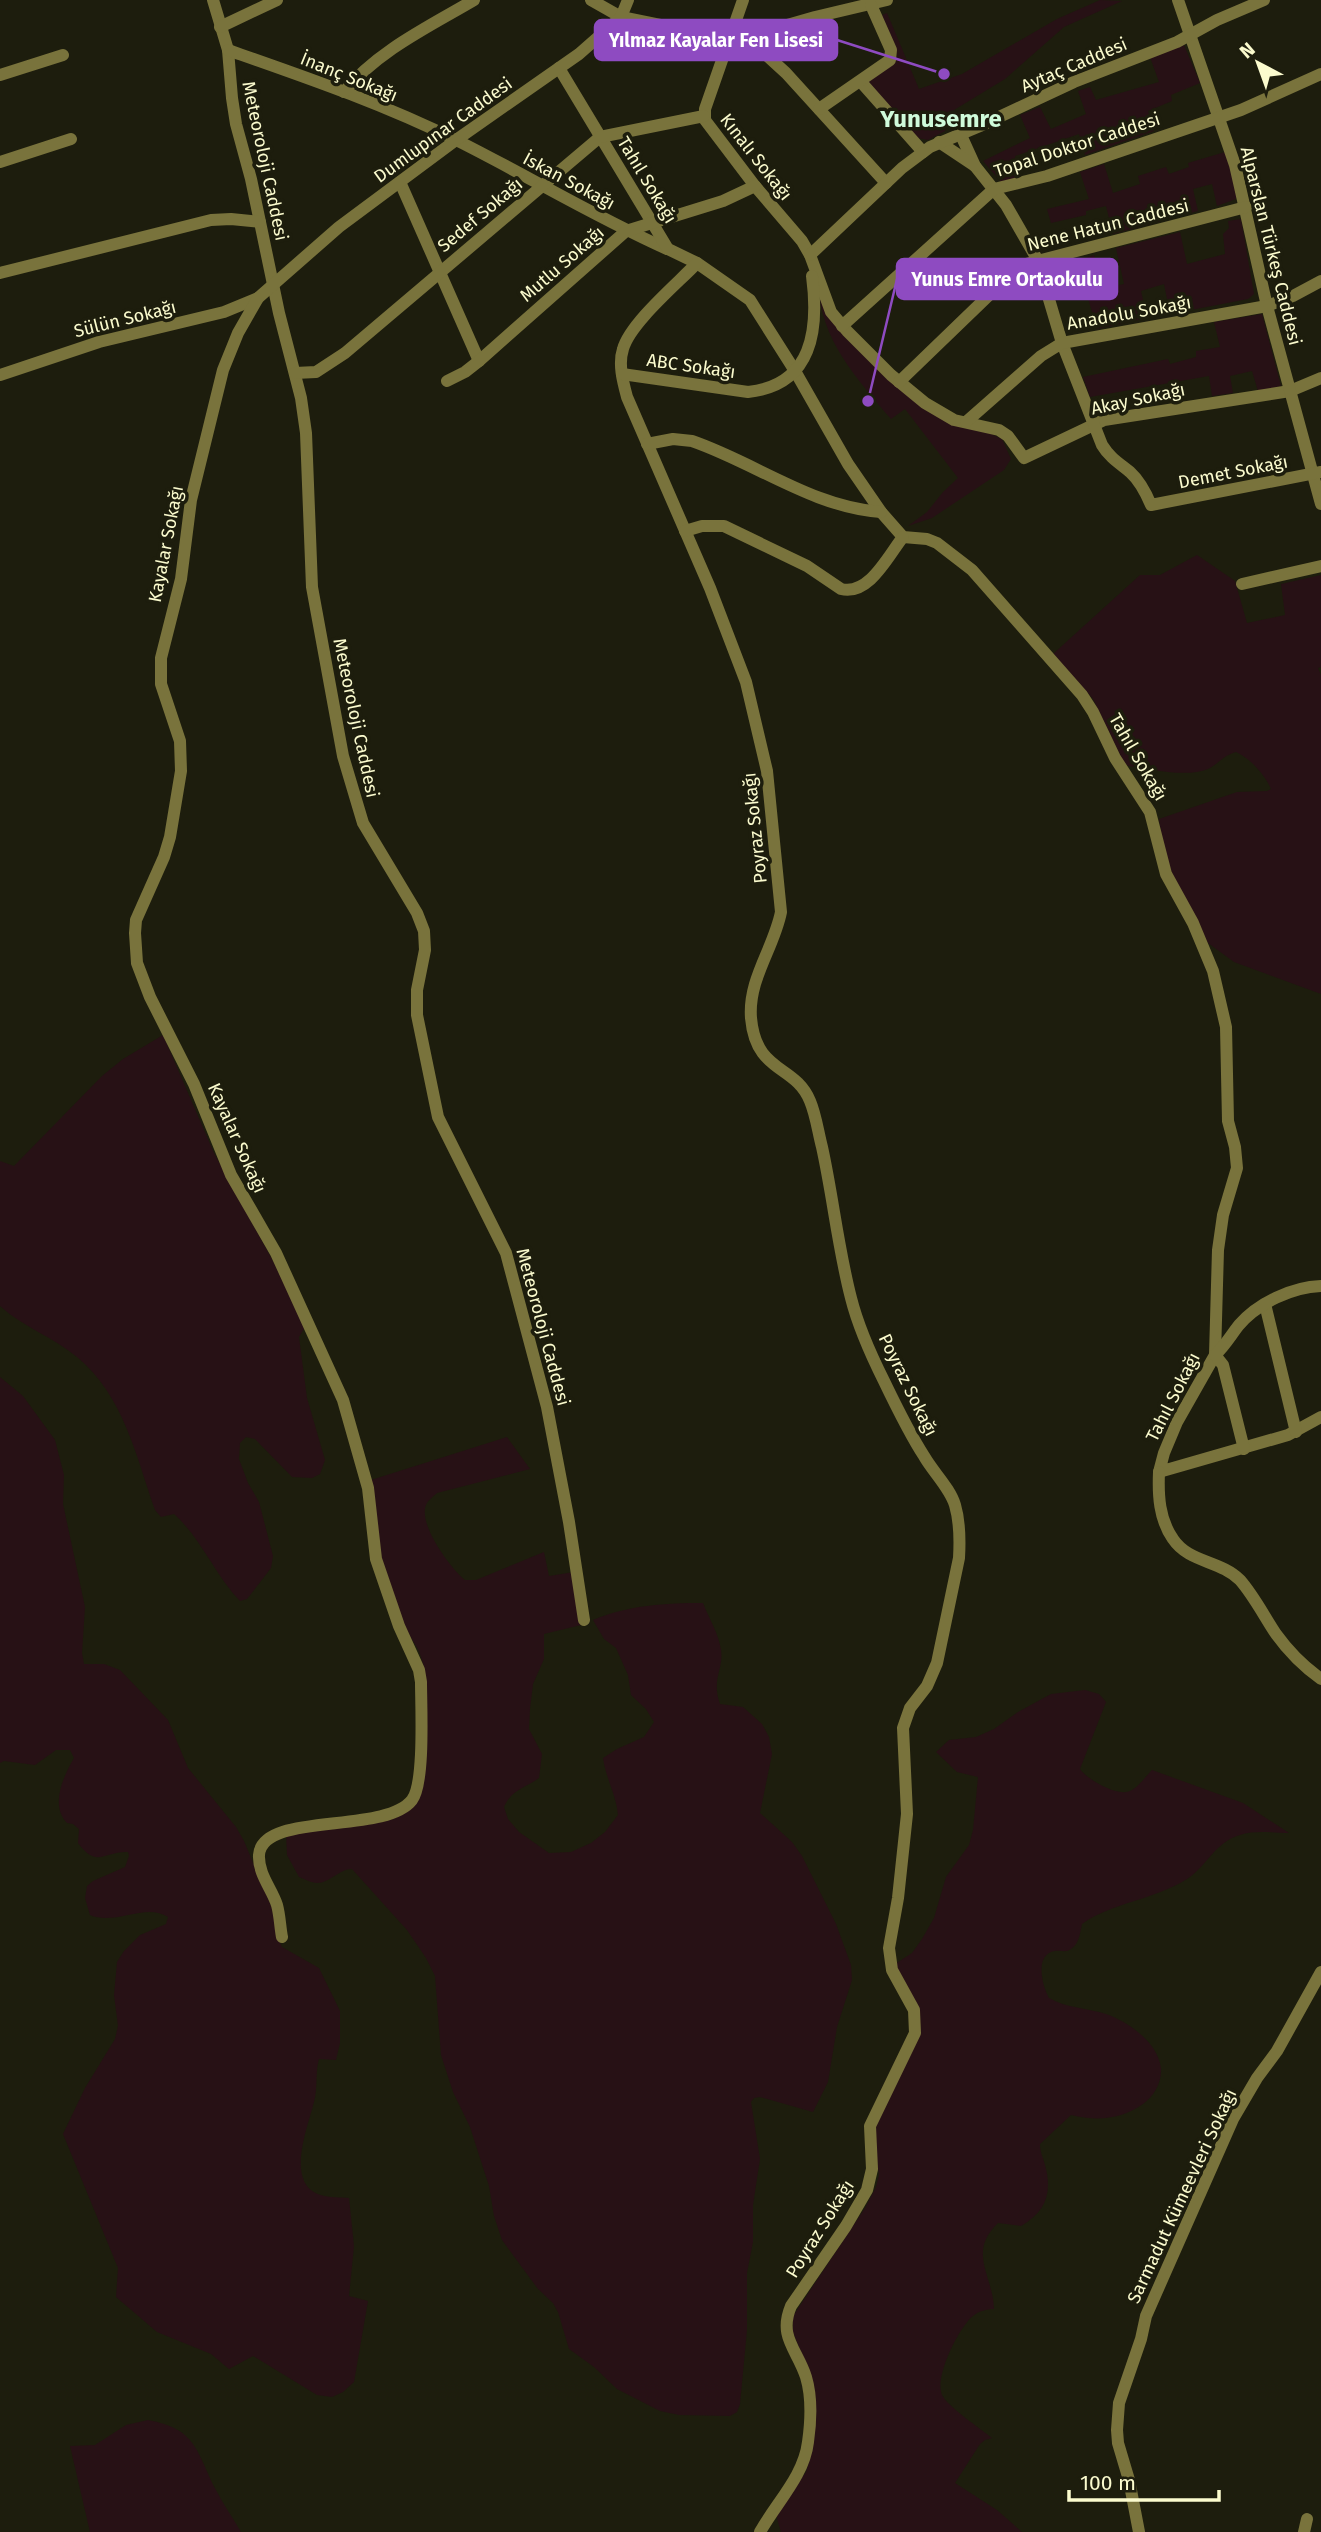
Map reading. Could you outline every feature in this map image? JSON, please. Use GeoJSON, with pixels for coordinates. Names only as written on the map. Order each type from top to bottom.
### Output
{"type":"FeatureCollection","features":[{"type":"Feature","properties":{"kind":"street","name":"Meteoroloji Caddesi"},"geometry":{"type":"LineString","coordinates":[[213,0],[228,50],[232,98],[272,284],[295,373],[306,433],[312,587],[343,756],[363,823],[417,913],[424,931],[425,950],[416,1001],[433,1100],[438,1117],[506,1253],[547,1407],[584,1620]]}},
{"type":"Feature","properties":{"kind":"street"},"geometry":{"type":"LineString","coordinates":[[220,27],[277,0]]}},
{"type":"Feature","properties":{"kind":"street"},"geometry":{"type":"LineString","coordinates":[[344,92],[369,67],[474,0]]}},
{"type":"Feature","properties":{"kind":"street"},"geometry":{"type":"LineString","coordinates":[[591,0],[621,17],[675,28],[732,33],[745,37],[776,64],[886,183]]}},
{"type":"Feature","properties":{"kind":"street","name":"Dumlupınar Caddesi"},"geometry":{"type":"LineString","coordinates":[[272,284],[340,227],[456,140],[579,54],[621,17],[628,0]]}},
{"type":"Feature","properties":{"kind":"street","name":"Kınalı Sokağı"},"geometry":{"type":"LineString","coordinates":[[743,0],[704,116],[755,186],[795,231],[810,255]]}},
{"type":"Feature","properties":{"kind":"street"},"geometry":{"type":"LineString","coordinates":[[745,37],[887,0]]}},
{"type":"Feature","properties":{"kind":"street","name":"Alparslan Türkeş Caddesi"},"geometry":{"type":"LineString","coordinates":[[1178,0],[1235,165],[1266,306],[1317,473],[1321,504]]}},
{"type":"Feature","properties":{"kind":"street","name":"Aytaç Caddesi"},"geometry":{"type":"LineString","coordinates":[[810,255],[886,183],[939,142],[980,127],[1074,82],[1189,36],[1232,13],[1264,0]]}},
{"type":"Feature","properties":{"kind":"street"},"geometry":{"type":"LineString","coordinates":[[819,110],[885,65],[892,57],[871,5]]}},
{"type":"Feature","properties":{"kind":"street","name":"İnanç Sokağı"},"geometry":{"type":"LineString","coordinates":[[228,50],[344,92],[456,140]]}},
{"type":"Feature","properties":{"kind":"street"},"geometry":{"type":"LineString","coordinates":[[0,75],[63,55]]}},
{"type":"Feature","properties":{"kind":"street","name":"Tahıl Sokağı"},"geometry":{"type":"LineString","coordinates":[[559,68],[668,249],[697,264],[750,300],[795,371],[830,436],[881,512],[903,537],[927,539],[937,543],[972,570],[1073,682],[1089,704],[1115,758],[1150,812],[1166,874],[1193,923],[1213,971],[1226,1027],[1228,1121],[1237,1168],[1223,1215],[1218,1250],[1215,1355],[1177,1422],[1159,1472],[1297,1432],[1321,1417]]}},
{"type":"Feature","properties":{"kind":"street","name":"Topal Doktor Caddesi"},"geometry":{"type":"LineString","coordinates":[[842,326],[994,189],[1047,176],[1218,118],[1321,75]]}},
{"type":"Feature","properties":{"kind":"street"},"geometry":{"type":"LineString","coordinates":[[861,82],[923,152]]}},
{"type":"Feature","properties":{"kind":"street","name":"Sedef Sokağı"},"geometry":{"type":"LineString","coordinates":[[295,373],[316,372],[331,364],[600,137],[704,116]]}},
{"type":"Feature","properties":{"kind":"street"},"geometry":{"type":"LineString","coordinates":[[960,133],[975,166],[994,189],[1037,259],[1062,343],[1093,424]]}},
{"type":"Feature","properties":{"kind":"street"},"geometry":{"type":"LineString","coordinates":[[0,162],[71,139]]}},
{"type":"Feature","properties":{"kind":"street","name":"İskan Sokağı"},"geometry":{"type":"LineString","coordinates":[[456,140],[626,231],[668,249]]}},
{"type":"Feature","properties":{"kind":"street"},"geometry":{"type":"LineString","coordinates":[[939,142],[975,166]]}},
{"type":"Feature","properties":{"kind":"street"},"geometry":{"type":"LineString","coordinates":[[400,182],[480,361]]}},
{"type":"Feature","properties":{"kind":"street","name":"Mutlu Sokağı"},"geometry":{"type":"LineString","coordinates":[[447,381],[480,361],[626,231],[723,201],[755,186]]}},
{"type":"Feature","properties":{"kind":"street","name":"Nene Hatun Caddesi"},"geometry":{"type":"LineString","coordinates":[[899,382],[1015,270],[1037,259],[1096,247],[1246,207]]}},
{"type":"Feature","properties":{"kind":"street"},"geometry":{"type":"LineString","coordinates":[[0,273],[211,220],[260,222]]}},
{"type":"Feature","properties":{"kind":"street"},"geometry":{"type":"LineString","coordinates":[[795,371],[802,363],[814,334],[816,303],[810,255]]}},
{"type":"Feature","properties":{"kind":"street","name":"Akay Sokağı"},"geometry":{"type":"LineString","coordinates":[[810,255],[831,312],[899,382],[940,413],[954,420],[999,430],[1008,436],[1024,458],[1093,424],[1144,412],[1290,391],[1321,378]]}},
{"type":"Feature","properties":{"kind":"street","name":"Poyraz Sokağı"},"geometry":{"type":"LineString","coordinates":[[697,264],[638,323],[626,340],[621,355],[622,374],[627,397],[746,682],[767,771],[781,912],[754,984],[751,1015],[753,1031],[758,1047],[765,1057],[800,1085],[810,1101],[832,1190],[848,1283],[858,1320],[885,1384],[922,1454],[951,1497],[955,1506],[960,1544],[937,1663],[927,1686],[910,1708],[903,1728],[907,1814],[898,1898],[889,1948],[892,1970],[914,2010],[915,2034],[870,2126],[872,2169],[867,2190],[787,2316],[786,2331],[806,2378],[809,2396],[808,2444],[796,2475],[760,2532]]}},
{"type":"Feature","properties":{"kind":"street","name":"Anadolu Sokağı"},"geometry":{"type":"LineString","coordinates":[[966,422],[1041,356],[1062,343],[1266,306],[1321,281]]}},
{"type":"Feature","properties":{"kind":"street","name":"Kayalar Sokağı"},"geometry":{"type":"LineString","coordinates":[[272,284],[258,298],[238,333],[223,370],[191,500],[181,579],[163,642],[161,684],[178,731],[181,771],[164,858],[136,920],[136,955],[150,998],[194,1084],[227,1166],[276,1252],[343,1400],[368,1488],[376,1559],[421,1682],[418,1782],[412,1801],[393,1813],[373,1819],[281,1832],[264,1842],[259,1856],[260,1866],[277,1903],[282,1937]]}},
{"type":"Feature","properties":{"kind":"street","name":"Sülün Sokağı"},"geometry":{"type":"LineString","coordinates":[[0,375],[99,342],[210,316],[258,298]]}},
{"type":"Feature","properties":{"kind":"street","name":"ABC Sokağı"},"geometry":{"type":"LineString","coordinates":[[622,374],[748,391],[767,388],[795,371]]}},
{"type":"Feature","properties":{"kind":"street","name":"Demet Sokağı"},"geometry":{"type":"LineString","coordinates":[[1093,424],[1110,458],[1129,470],[1138,480],[1151,506],[1317,473]]}},
{"type":"Feature","properties":{"kind":"street"},"geometry":{"type":"LineString","coordinates":[[647,444],[673,439],[692,441],[824,501],[859,510],[881,512]]}},
{"type":"Feature","properties":{"kind":"street"},"geometry":{"type":"LineString","coordinates":[[685,531],[702,526],[724,526],[807,566],[847,591],[867,582],[903,537]]}},
{"type":"Feature","properties":{"kind":"street"},"geometry":{"type":"LineString","coordinates":[[1242,584],[1321,566]]}},
{"type":"Feature","properties":{"kind":"street"},"geometry":{"type":"LineString","coordinates":[[1244,1449],[1227,1379],[1220,1360],[1215,1355],[1244,1320],[1265,1304],[1292,1291],[1321,1286]]}},
{"type":"Feature","properties":{"kind":"street"},"geometry":{"type":"LineString","coordinates":[[1265,1304],[1297,1432]]}},
{"type":"Feature","properties":{"kind":"street"},"geometry":{"type":"LineString","coordinates":[[1159,1472],[1160,1510],[1164,1524],[1176,1543],[1188,1554],[1218,1564],[1240,1580],[1288,1650],[1321,1679]]}},
{"type":"Feature","properties":{"kind":"street","name":"Sarmadut Kümeevleri Sokağı"},"geometry":{"type":"LineString","coordinates":[[1139,2532],[1117,2430],[1119,2403],[1146,2316],[1233,2119],[1250,2088],[1277,2051],[1321,1972]]}},
{"type":"Feature","properties":{"kind":"shaded area"},"geometry":{"type":"Polygon","coordinates":[[[1100,0],[1122,1],[1064,27],[1005,79],[954,110],[945,131],[928,140],[918,138],[868,82],[896,61],[897,57],[882,15],[887,13],[919,89],[962,74],[1057,19],[1100,0]]]}},
{"type":"Feature","properties":{"kind":"shaded area"},"geometry":{"type":"Polygon","coordinates":[[[1184,45],[1200,83],[1171,95],[1172,101],[1148,111],[1154,131],[1085,155],[1079,134],[1015,156],[1020,176],[1002,183],[983,161],[1030,138],[1020,115],[1040,107],[1051,129],[1086,114],[1078,91],[1090,87],[1096,100],[1159,82],[1150,57],[1184,45]]]}},
{"type":"Feature","properties":{"kind":"shaded area"},"geometry":{"type":"Polygon","coordinates":[[[1225,152],[1237,191],[1236,199],[1217,206],[1212,184],[1193,189],[1198,211],[1113,234],[1106,206],[1086,211],[1086,215],[1051,223],[1047,209],[1089,199],[1080,172],[1104,164],[1113,193],[1140,184],[1138,176],[1166,167],[1169,174],[1189,167],[1188,163],[1225,152]]]}},
{"type":"Feature","properties":{"kind":"shaded area"},"geometry":{"type":"Polygon","coordinates":[[[1241,219],[1254,294],[1248,299],[1170,314],[1164,284],[1141,291],[1147,318],[1097,329],[1077,261],[1094,255],[1104,288],[1124,284],[1116,248],[1180,232],[1187,264],[1225,254],[1223,234],[1229,228],[1228,221],[1241,219]]]}},
{"type":"Feature","properties":{"kind":"shaded area"},"geometry":{"type":"Polygon","coordinates":[[[819,285],[821,297],[906,394],[1002,439],[1011,459],[1004,470],[932,518],[908,526],[927,512],[958,478],[905,409],[891,419],[854,373],[833,340],[826,323],[821,304],[819,285]]]}},
{"type":"Feature","properties":{"kind":"shaded area"},"geometry":{"type":"Polygon","coordinates":[[[1262,314],[1281,386],[1258,391],[1252,371],[1230,376],[1233,393],[1212,396],[1209,376],[1090,397],[1083,377],[1168,359],[1170,364],[1196,357],[1196,351],[1220,347],[1214,322],[1262,314]]]}},
{"type":"Feature","properties":{"kind":"shaded area"},"geometry":{"type":"Polygon","coordinates":[[[1197,555],[1235,581],[1247,623],[1285,615],[1281,584],[1321,575],[1321,667],[1318,668],[1321,675],[1321,994],[1234,962],[1208,943],[1165,860],[1159,819],[1237,792],[1267,791],[1271,789],[1261,773],[1247,758],[1236,752],[1199,772],[1167,772],[1125,765],[1093,699],[1053,654],[1140,575],[1160,575],[1197,555]]]}},
{"type":"Feature","properties":{"kind":"shaded area"},"geometry":{"type":"Polygon","coordinates":[[[163,1035],[214,1153],[273,1261],[305,1327],[299,1337],[307,1398],[325,1460],[320,1474],[312,1478],[292,1477],[255,1439],[246,1437],[240,1443],[239,1459],[259,1502],[273,1556],[271,1568],[247,1599],[240,1601],[184,1524],[174,1514],[161,1517],[155,1510],[117,1408],[93,1373],[68,1350],[0,1306],[0,1161],[14,1166],[102,1076],[123,1059],[163,1035]]]}},
{"type":"Feature","properties":{"kind":"shaded area"},"geometry":{"type":"Polygon","coordinates":[[[0,1377],[23,1396],[55,1440],[64,1475],[63,1504],[85,1607],[82,1653],[84,1664],[104,1664],[120,1670],[168,1720],[188,1768],[236,1827],[244,1841],[272,1908],[282,1947],[319,1968],[340,2011],[340,2043],[336,2060],[319,2059],[315,2097],[301,2154],[303,2179],[310,2189],[324,2196],[349,2198],[354,2246],[349,2296],[368,2301],[354,2382],[332,2397],[317,2395],[253,2356],[229,2369],[211,2354],[157,2332],[116,2297],[118,2268],[63,2134],[85,2088],[115,2039],[118,2026],[114,1995],[117,1962],[140,1935],[166,1924],[168,1917],[150,1912],[110,1918],[90,1915],[85,1898],[87,1886],[125,1867],[129,1856],[128,1852],[101,1857],[90,1855],[78,1843],[79,1829],[67,1823],[62,1816],[59,1808],[60,1791],[74,1758],[70,1750],[56,1750],[35,1765],[4,1761],[0,1763],[0,1377]]]}},
{"type":"Feature","properties":{"kind":"shaded area"},"geometry":{"type":"Polygon","coordinates":[[[507,1437],[530,1469],[437,1493],[427,1503],[425,1513],[437,1545],[451,1566],[465,1580],[476,1580],[544,1552],[549,1576],[574,1572],[581,1625],[544,1634],[544,1659],[533,1684],[529,1729],[542,1754],[539,1778],[514,1793],[507,1801],[504,1807],[508,1819],[519,1832],[549,1853],[571,1852],[591,1843],[605,1832],[618,1815],[603,1758],[644,1737],[654,1722],[646,1709],[631,1695],[628,1675],[616,1648],[604,1639],[593,1620],[648,1606],[703,1603],[720,1644],[721,1663],[717,1688],[720,1704],[743,1707],[762,1724],[769,1737],[772,1754],[760,1813],[792,1842],[802,1856],[836,1924],[851,1965],[852,1980],[837,2027],[828,2082],[813,2112],[760,2097],[751,2102],[760,2159],[753,2205],[753,2242],[747,2273],[747,2330],[740,2404],[737,2412],[730,2416],[679,2415],[660,2411],[617,2389],[594,2367],[569,2349],[553,2303],[538,2289],[502,2240],[494,2216],[489,2186],[470,2127],[453,2092],[441,2055],[435,1976],[426,1958],[407,1930],[352,1869],[315,1883],[299,1877],[287,1855],[286,1834],[346,1827],[417,1800],[425,1670],[419,1651],[401,1621],[376,1541],[371,1480],[507,1437]]]}},
{"type":"Feature","properties":{"kind":"shaded area"},"geometry":{"type":"Polygon","coordinates":[[[1085,1690],[1099,1694],[1106,1702],[1080,1769],[1088,1777],[1108,1788],[1126,1792],[1137,1786],[1152,1770],[1243,1803],[1289,1833],[1252,1833],[1231,1838],[1187,1879],[1161,1892],[1094,1917],[1082,1924],[1074,1947],[1067,1951],[1048,1953],[1044,1958],[1042,1979],[1049,1998],[1106,2014],[1133,2028],[1154,2050],[1159,2059],[1161,2073],[1154,2093],[1135,2109],[1108,2118],[1071,2115],[1040,2144],[1048,2185],[1045,2201],[1036,2215],[1021,2226],[998,2223],[989,2234],[983,2254],[994,2309],[978,2313],[967,2322],[945,2365],[940,2387],[945,2400],[992,2438],[980,2444],[955,2483],[997,2510],[1022,2532],[781,2532],[776,2515],[806,2472],[811,2454],[802,2354],[793,2333],[793,2316],[865,2208],[876,2187],[879,2175],[875,2146],[876,2124],[920,2035],[895,1964],[912,1953],[922,1939],[934,1918],[946,1877],[969,1845],[973,1830],[978,1777],[957,1772],[936,1752],[949,1740],[976,1737],[994,1729],[1051,1694],[1085,1690]]]}},
{"type":"Feature","properties":{"kind":"shaded area"},"geometry":{"type":"Polygon","coordinates":[[[148,2420],[176,2429],[193,2444],[241,2532],[90,2532],[70,2446],[95,2445],[126,2425],[148,2420]]]}},
{"type":"Feature","properties":{"kind":"place","name":"Yılmaz Kayalar Fen Lisesi"},"geometry":{"type":"Point","coordinates":[944,74]}},
{"type":"Feature","properties":{"kind":"place","name":"Yunus Emre Ortaokulu"},"geometry":{"type":"Point","coordinates":[868,401]}},
{"type":"Feature","properties":{"kind":"district","name":"Yunusemre"},"geometry":{"type":"Point","coordinates":[941,119]}}]}
